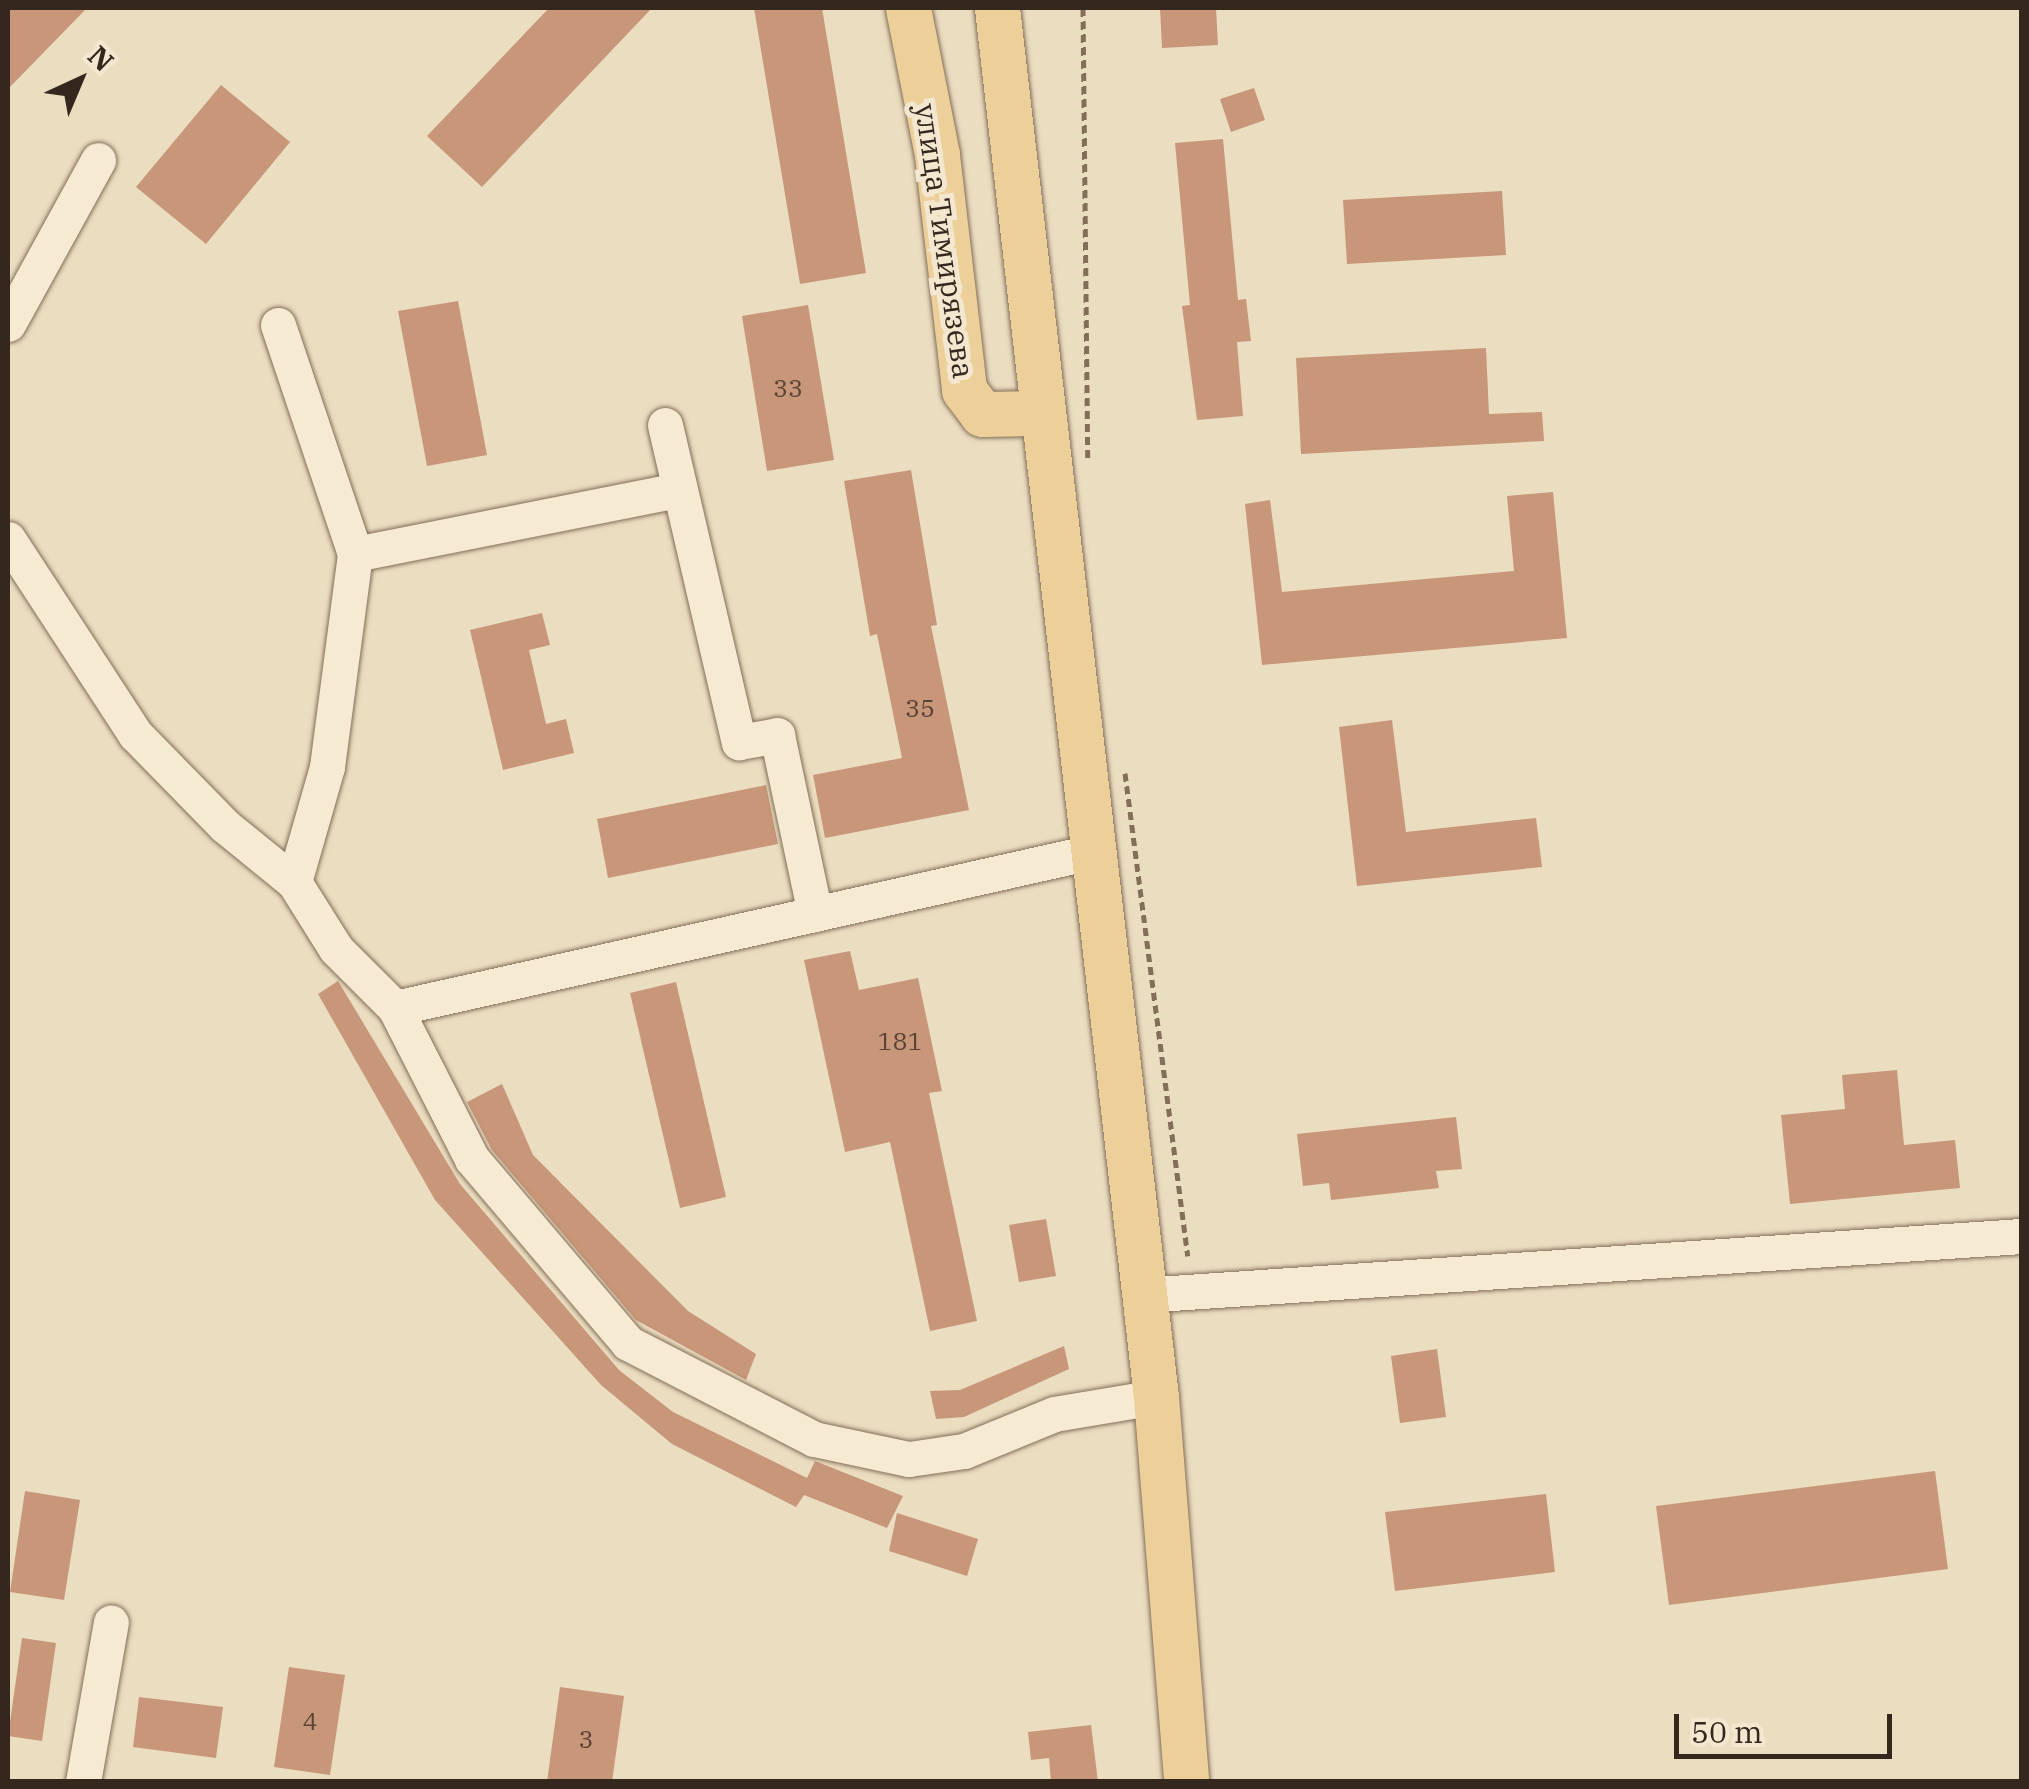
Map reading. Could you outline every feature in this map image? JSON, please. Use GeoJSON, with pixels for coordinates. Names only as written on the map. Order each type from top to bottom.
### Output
{"type":"FeatureCollection","features":[{"type":"Feature","properties":{"kind":"main road","name":"улица Тимирязева"},"geometry":{"type":"LineString","coordinates":[[908,8],[937,155],[964,390],[982,414],[1040,413]]}},
{"type":"Feature","properties":{"kind":"main road"},"geometry":{"type":"LineString","coordinates":[[997,8],[1040,413],[1156,1397],[1186,1782]]}},
{"type":"Feature","properties":{"kind":"street"},"geometry":{"type":"LineString","coordinates":[[8,324],[98,160]]}},
{"type":"Feature","properties":{"kind":"street"},"geometry":{"type":"LineString","coordinates":[[278,325],[355,554],[327,767],[294,882]]}},
{"type":"Feature","properties":{"kind":"street"},"geometry":{"type":"LineString","coordinates":[[665,424],[739,742],[777,735],[815,914]]}},
{"type":"Feature","properties":{"kind":"street"},"geometry":{"type":"LineString","coordinates":[[355,554],[678,490]]}},
{"type":"Feature","properties":{"kind":"street"},"geometry":{"type":"LineString","coordinates":[[8,539],[136,734],[224,826],[294,882],[336,949],[395,1008],[472,1159],[628,1343],[814,1439],[908,1459],[964,1451],[1054,1414],[1156,1397]]}},
{"type":"Feature","properties":{"kind":"street"},"geometry":{"type":"LineString","coordinates":[[395,1008],[1091,852]]}},
{"type":"Feature","properties":{"kind":"street"},"geometry":{"type":"LineString","coordinates":[[1142,1295],[2022,1236]]}},
{"type":"Feature","properties":{"kind":"street"},"geometry":{"type":"LineString","coordinates":[[83,1782],[111,1622]]}},
{"type":"Feature","properties":{"kind":"path"},"geometry":{"type":"LineString","coordinates":[[1083,8],[1089,472]]}},
{"type":"Feature","properties":{"kind":"path"},"geometry":{"type":"LineString","coordinates":[[1123,763],[1188,1256]]}},
{"type":"Feature","properties":{"kind":"building"},"geometry":{"type":"Polygon","coordinates":[[[8,8],[87,8],[8,89],[8,8]]]}},
{"type":"Feature","properties":{"kind":"building"},"geometry":{"type":"Polygon","coordinates":[[[549,8],[652,8],[482,187],[427,136],[549,8]]]}},
{"type":"Feature","properties":{"kind":"building"},"geometry":{"type":"Polygon","coordinates":[[[754,8],[822,8],[866,273],[800,284],[754,8]]]}},
{"type":"Feature","properties":{"kind":"building"},"geometry":{"type":"Polygon","coordinates":[[[1160,8],[1216,8],[1218,45],[1162,48],[1160,8]]]}},
{"type":"Feature","properties":{"kind":"building"},"geometry":{"type":"Polygon","coordinates":[[[221,85],[290,142],[206,244],[136,187],[221,85]]]}},
{"type":"Feature","properties":{"kind":"building"},"geometry":{"type":"Polygon","coordinates":[[[1254,88],[1265,120],[1231,132],[1220,99],[1254,88]]]}},
{"type":"Feature","properties":{"kind":"building"},"geometry":{"type":"Polygon","coordinates":[[[1223,139],[1238,300],[1246,299],[1251,341],[1237,342],[1243,416],[1197,420],[1182,306],[1190,305],[1175,143],[1223,139]]]}},
{"type":"Feature","properties":{"kind":"building"},"geometry":{"type":"Polygon","coordinates":[[[1502,191],[1506,255],[1347,264],[1343,200],[1502,191]]]}},
{"type":"Feature","properties":{"kind":"building"},"geometry":{"type":"Polygon","coordinates":[[[458,301],[487,455],[427,466],[398,311],[458,301]]]}},
{"type":"Feature","properties":{"kind":"building"},"geometry":{"type":"Polygon","coordinates":[[[808,305],[834,460],[767,471],[742,316],[808,305]]]}},
{"type":"Feature","properties":{"kind":"building"},"geometry":{"type":"Polygon","coordinates":[[[1486,348],[1489,414],[1542,412],[1544,441],[1301,454],[1296,358],[1486,348]]]}},
{"type":"Feature","properties":{"kind":"building"},"geometry":{"type":"Polygon","coordinates":[[[911,470],[937,625],[931,626],[969,810],[825,838],[813,775],[902,758],[877,634],[870,636],[844,481],[911,470]]]}},
{"type":"Feature","properties":{"kind":"building"},"geometry":{"type":"Polygon","coordinates":[[[1553,492],[1567,638],[1262,665],[1245,504],[1270,500],[1282,592],[1514,571],[1507,496],[1553,492]]]}},
{"type":"Feature","properties":{"kind":"building"},"geometry":{"type":"Polygon","coordinates":[[[542,613],[550,645],[529,650],[546,724],[566,719],[574,753],[503,770],[470,630],[542,613]]]}},
{"type":"Feature","properties":{"kind":"building"},"geometry":{"type":"Polygon","coordinates":[[[1392,720],[1406,832],[1536,818],[1542,867],[1357,886],[1339,727],[1392,720]]]}},
{"type":"Feature","properties":{"kind":"building"},"geometry":{"type":"Polygon","coordinates":[[[766,785],[778,844],[608,878],[597,819],[766,785]]]}},
{"type":"Feature","properties":{"kind":"building"},"geometry":{"type":"Polygon","coordinates":[[[850,951],[859,990],[918,978],[942,1091],[929,1093],[977,1321],[930,1331],[890,1142],[845,1152],[804,960],[850,951]]]}},
{"type":"Feature","properties":{"kind":"building"},"geometry":{"type":"Polygon","coordinates":[[[338,981],[460,1184],[619,1370],[673,1412],[807,1478],[815,1461],[903,1496],[887,1528],[804,1495],[796,1507],[672,1444],[601,1385],[435,1200],[318,994],[338,981]]]}},
{"type":"Feature","properties":{"kind":"building"},"geometry":{"type":"Polygon","coordinates":[[[676,982],[726,1197],[680,1208],[630,993],[676,982]]]}},
{"type":"Feature","properties":{"kind":"building"},"geometry":{"type":"Polygon","coordinates":[[[1897,1070],[1904,1145],[1955,1140],[1960,1188],[1790,1204],[1781,1115],[1845,1109],[1842,1075],[1897,1070]]]}},
{"type":"Feature","properties":{"kind":"building"},"geometry":{"type":"Polygon","coordinates":[[[502,1084],[533,1155],[688,1311],[756,1354],[746,1380],[636,1320],[492,1150],[467,1102],[502,1084]]]}},
{"type":"Feature","properties":{"kind":"building"},"geometry":{"type":"Polygon","coordinates":[[[1456,1117],[1462,1169],[1436,1171],[1439,1188],[1331,1200],[1329,1183],[1303,1186],[1297,1134],[1456,1117]]]}},
{"type":"Feature","properties":{"kind":"building"},"geometry":{"type":"Polygon","coordinates":[[[1046,1219],[1056,1276],[1019,1282],[1009,1225],[1046,1219]]]}},
{"type":"Feature","properties":{"kind":"building"},"geometry":{"type":"Polygon","coordinates":[[[1064,1346],[1069,1369],[964,1417],[936,1419],[930,1391],[960,1390],[1064,1346]]]}},
{"type":"Feature","properties":{"kind":"building"},"geometry":{"type":"Polygon","coordinates":[[[1437,1349],[1446,1417],[1400,1423],[1391,1356],[1437,1349]]]}},
{"type":"Feature","properties":{"kind":"building"},"geometry":{"type":"Polygon","coordinates":[[[1935,1471],[1948,1569],[1669,1605],[1656,1506],[1935,1471]]]}},
{"type":"Feature","properties":{"kind":"building"},"geometry":{"type":"Polygon","coordinates":[[[25,1491],[80,1500],[64,1600],[10,1592],[25,1491]]]}},
{"type":"Feature","properties":{"kind":"building"},"geometry":{"type":"Polygon","coordinates":[[[1546,1494],[1555,1572],[1395,1591],[1385,1512],[1546,1494]]]}},
{"type":"Feature","properties":{"kind":"building"},"geometry":{"type":"Polygon","coordinates":[[[897,1513],[978,1539],[967,1576],[889,1551],[897,1513]]]}},
{"type":"Feature","properties":{"kind":"building"},"geometry":{"type":"Polygon","coordinates":[[[22,1638],[56,1643],[42,1741],[8,1736],[22,1638]]]}},
{"type":"Feature","properties":{"kind":"building"},"geometry":{"type":"Polygon","coordinates":[[[289,1667],[345,1675],[330,1775],[274,1767],[289,1667]]]}},
{"type":"Feature","properties":{"kind":"building"},"geometry":{"type":"Polygon","coordinates":[[[560,1687],[624,1696],[612,1782],[547,1782],[560,1687]]]}},
{"type":"Feature","properties":{"kind":"building"},"geometry":{"type":"Polygon","coordinates":[[[139,1697],[223,1707],[216,1758],[133,1747],[139,1697]]]}},
{"type":"Feature","properties":{"kind":"building"},"geometry":{"type":"Polygon","coordinates":[[[1091,1725],[1098,1782],[1051,1782],[1049,1758],[1031,1760],[1028,1732],[1091,1725]]]}}]}
